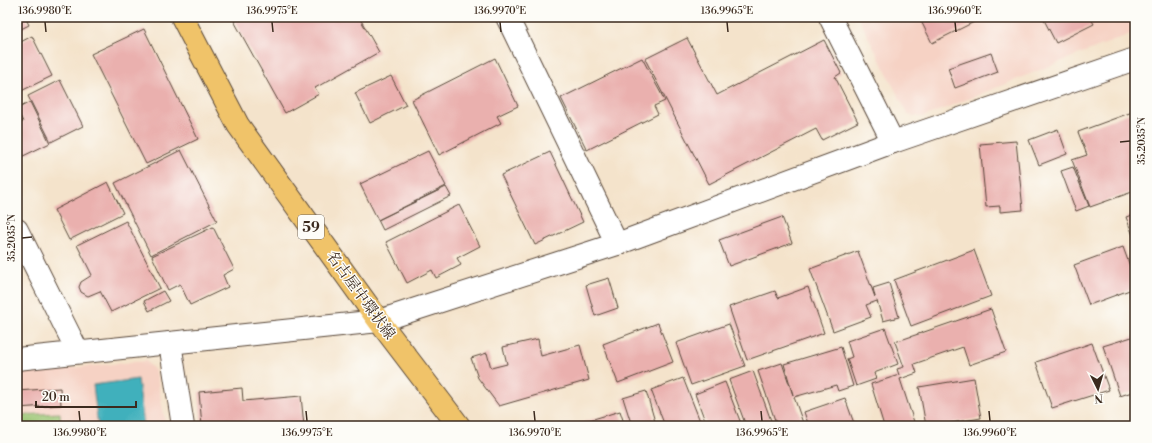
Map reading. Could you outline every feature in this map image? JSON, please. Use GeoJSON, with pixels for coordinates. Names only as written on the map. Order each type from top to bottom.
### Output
{"type":"FeatureCollection","features":[{"type":"Feature","properties":{"kind":"main road","name":"名古屋中環状線"},"geometry":{"type":"LineString","coordinates":[[182,17],[238,125],[379,321],[459,426]]}},
{"type":"Feature","properties":{"kind":"street"},"geometry":{"type":"LineString","coordinates":[[507,17],[618,244]]}},
{"type":"Feature","properties":{"kind":"street"},"geometry":{"type":"LineString","coordinates":[[830,17],[893,142]]}},
{"type":"Feature","properties":{"kind":"street"},"geometry":{"type":"LineString","coordinates":[[17,359],[379,321],[618,244],[893,142],[1135,59]]}},
{"type":"Feature","properties":{"kind":"street"},"geometry":{"type":"LineString","coordinates":[[17,230],[78,352]]}},
{"type":"Feature","properties":{"kind":"street"},"geometry":{"type":"LineString","coordinates":[[170,343],[183,426]]}},
{"type":"Feature","properties":{"kind":"shaded area"},"geometry":{"type":"Polygon","coordinates":[[[858,17],[1135,17],[1135,32],[923,117],[908,115],[858,17]]]}},
{"type":"Feature","properties":{"kind":"shaded area"},"geometry":{"type":"Polygon","coordinates":[[[146,361],[156,372],[166,426],[17,426],[17,373],[146,361]]]}},
{"type":"Feature","properties":{"kind":"green space"},"geometry":{"type":"Polygon","coordinates":[[[60,413],[61,426],[17,426],[17,415],[60,413]]]}},
{"type":"Feature","properties":{"kind":"water"},"geometry":{"type":"Polygon","coordinates":[[[138,379],[144,426],[98,426],[93,385],[138,379]]]}},
{"type":"Feature","properties":{"kind":"building"},"geometry":{"type":"Polygon","coordinates":[[[17,17],[25,17],[29,25],[17,31],[17,17]]]}},
{"type":"Feature","properties":{"kind":"building"},"geometry":{"type":"Polygon","coordinates":[[[241,17],[359,17],[379,52],[315,88],[319,94],[285,113],[234,21],[241,17]]]}},
{"type":"Feature","properties":{"kind":"building"},"geometry":{"type":"Polygon","coordinates":[[[919,17],[984,17],[932,43],[919,17]]]}},
{"type":"Feature","properties":{"kind":"building"},"geometry":{"type":"Polygon","coordinates":[[[1090,17],[1094,24],[1056,43],[1043,18],[1090,17]]]}},
{"type":"Feature","properties":{"kind":"building"},"geometry":{"type":"Polygon","coordinates":[[[144,29],[198,139],[146,164],[91,54],[144,29]]]}},
{"type":"Feature","properties":{"kind":"building"},"geometry":{"type":"Polygon","coordinates":[[[32,36],[52,76],[17,93],[17,44],[32,36]]]}},
{"type":"Feature","properties":{"kind":"building"},"geometry":{"type":"Polygon","coordinates":[[[687,38],[717,95],[824,40],[841,73],[835,77],[858,122],[822,140],[816,129],[709,184],[645,59],[687,38]]]}},
{"type":"Feature","properties":{"kind":"building"},"geometry":{"type":"Polygon","coordinates":[[[991,53],[998,72],[955,88],[948,68],[991,53]]]}},
{"type":"Feature","properties":{"kind":"building"},"geometry":{"type":"Polygon","coordinates":[[[495,58],[518,106],[497,116],[501,123],[439,155],[412,100],[495,58]]]}},
{"type":"Feature","properties":{"kind":"building"},"geometry":{"type":"Polygon","coordinates":[[[642,58],[665,101],[654,106],[658,114],[587,150],[561,98],[642,58]]]}},
{"type":"Feature","properties":{"kind":"building"},"geometry":{"type":"Polygon","coordinates":[[[391,76],[406,105],[370,123],[355,93],[391,76]]]}},
{"type":"Feature","properties":{"kind":"building"},"geometry":{"type":"Polygon","coordinates":[[[60,80],[83,126],[51,142],[28,96],[60,80]]]}},
{"type":"Feature","properties":{"kind":"building"},"geometry":{"type":"Polygon","coordinates":[[[30,102],[50,143],[17,159],[17,124],[23,122],[17,109],[30,102]]]}},
{"type":"Feature","properties":{"kind":"building"},"geometry":{"type":"Polygon","coordinates":[[[1135,111],[1135,191],[1090,207],[1072,160],[1087,155],[1078,132],[1135,111]]]}},
{"type":"Feature","properties":{"kind":"building"},"geometry":{"type":"Polygon","coordinates":[[[1058,129],[1067,154],[1039,165],[1029,140],[1058,129]]]}},
{"type":"Feature","properties":{"kind":"building"},"geometry":{"type":"Polygon","coordinates":[[[1016,141],[1023,210],[1000,212],[1000,206],[986,207],[980,144],[1016,141]]]}},
{"type":"Feature","properties":{"kind":"building"},"geometry":{"type":"Polygon","coordinates":[[[181,150],[217,221],[151,255],[115,183],[181,150]]]}},
{"type":"Feature","properties":{"kind":"building"},"geometry":{"type":"Polygon","coordinates":[[[428,151],[446,186],[378,220],[360,184],[428,151]]]}},
{"type":"Feature","properties":{"kind":"building"},"geometry":{"type":"Polygon","coordinates":[[[550,152],[583,222],[535,245],[501,175],[550,152]]]}},
{"type":"Feature","properties":{"kind":"building"},"geometry":{"type":"Polygon","coordinates":[[[1073,167],[1089,206],[1076,211],[1061,171],[1073,167]]]}},
{"type":"Feature","properties":{"kind":"building"},"geometry":{"type":"Polygon","coordinates":[[[108,182],[123,213],[69,240],[54,210],[108,182]]]}},
{"type":"Feature","properties":{"kind":"building"},"geometry":{"type":"Polygon","coordinates":[[[446,187],[451,196],[383,230],[378,220],[446,187]]]}},
{"type":"Feature","properties":{"kind":"building"},"geometry":{"type":"Polygon","coordinates":[[[459,205],[480,246],[457,258],[461,265],[436,278],[432,270],[407,283],[386,242],[459,205]]]}},
{"type":"Feature","properties":{"kind":"building"},"geometry":{"type":"Polygon","coordinates":[[[1135,214],[1135,241],[1126,217],[1135,214]]]}},
{"type":"Feature","properties":{"kind":"building"},"geometry":{"type":"Polygon","coordinates":[[[782,217],[792,243],[729,266],[719,240],[782,217]]]}},
{"type":"Feature","properties":{"kind":"building"},"geometry":{"type":"Polygon","coordinates":[[[126,221],[160,288],[111,312],[100,291],[88,296],[81,292],[79,287],[81,282],[92,275],[77,245],[126,221]]]}},
{"type":"Feature","properties":{"kind":"building"},"geometry":{"type":"Polygon","coordinates":[[[213,227],[234,269],[223,275],[228,287],[190,305],[180,284],[168,290],[152,256],[213,227]]]}},
{"type":"Feature","properties":{"kind":"building"},"geometry":{"type":"Polygon","coordinates":[[[1123,247],[1135,280],[1135,288],[1089,305],[1074,265],[1123,247]]]}},
{"type":"Feature","properties":{"kind":"building"},"geometry":{"type":"Polygon","coordinates":[[[974,250],[991,296],[911,326],[894,280],[974,250]]]}},
{"type":"Feature","properties":{"kind":"building"},"geometry":{"type":"Polygon","coordinates":[[[858,251],[875,297],[873,288],[889,283],[899,317],[883,321],[877,301],[866,305],[871,317],[833,331],[810,269],[858,251]]]}},
{"type":"Feature","properties":{"kind":"building"},"geometry":{"type":"Polygon","coordinates":[[[609,278],[618,308],[595,316],[586,285],[609,278]]]}},
{"type":"Feature","properties":{"kind":"building"},"geometry":{"type":"Polygon","coordinates":[[[808,287],[824,333],[747,360],[729,307],[775,291],[778,298],[808,287]]]}},
{"type":"Feature","properties":{"kind":"building"},"geometry":{"type":"Polygon","coordinates":[[[163,291],[169,301],[149,311],[144,301],[163,291]]]}},
{"type":"Feature","properties":{"kind":"building"},"geometry":{"type":"Polygon","coordinates":[[[991,309],[1006,352],[969,365],[963,347],[914,364],[917,373],[900,379],[915,425],[917,424],[918,426],[884,426],[871,384],[899,375],[897,369],[904,367],[895,342],[991,309]]]}},
{"type":"Feature","properties":{"kind":"building"},"geometry":{"type":"Polygon","coordinates":[[[658,323],[673,362],[618,383],[603,344],[658,323]]]}},
{"type":"Feature","properties":{"kind":"building"},"geometry":{"type":"Polygon","coordinates":[[[729,324],[745,366],[691,385],[676,343],[729,324]]]}},
{"type":"Feature","properties":{"kind":"building"},"geometry":{"type":"Polygon","coordinates":[[[885,328],[898,364],[874,373],[876,379],[856,386],[847,359],[852,357],[847,341],[885,328]]]}},
{"type":"Feature","properties":{"kind":"building"},"geometry":{"type":"Polygon","coordinates":[[[1135,336],[1135,391],[1120,396],[1103,346],[1135,336]]]}},
{"type":"Feature","properties":{"kind":"building"},"geometry":{"type":"Polygon","coordinates":[[[538,339],[541,356],[580,345],[589,380],[499,406],[478,378],[471,358],[487,353],[491,368],[507,364],[503,347],[538,339]]]}},
{"type":"Feature","properties":{"kind":"building"},"geometry":{"type":"Polygon","coordinates":[[[1092,343],[1109,390],[1052,408],[1036,362],[1092,343]]]}},
{"type":"Feature","properties":{"kind":"building"},"geometry":{"type":"Polygon","coordinates":[[[841,347],[853,386],[838,391],[836,385],[794,397],[804,426],[777,426],[758,371],[782,363],[793,395],[784,364],[841,347]]]}},
{"type":"Feature","properties":{"kind":"building"},"geometry":{"type":"Polygon","coordinates":[[[753,371],[773,426],[746,426],[729,380],[753,371]]]}},
{"type":"Feature","properties":{"kind":"building"},"geometry":{"type":"Polygon","coordinates":[[[683,378],[702,426],[665,426],[651,390],[683,378]]]}},
{"type":"Feature","properties":{"kind":"building"},"geometry":{"type":"Polygon","coordinates":[[[974,378],[981,418],[926,426],[919,387],[974,378]]]}},
{"type":"Feature","properties":{"kind":"building"},"geometry":{"type":"Polygon","coordinates":[[[725,382],[742,426],[707,426],[695,394],[725,382]]]}},
{"type":"Feature","properties":{"kind":"building"},"geometry":{"type":"Polygon","coordinates":[[[60,388],[61,405],[17,408],[17,391],[60,388]]]}},
{"type":"Feature","properties":{"kind":"building"},"geometry":{"type":"Polygon","coordinates":[[[242,388],[243,401],[301,396],[304,426],[202,426],[199,392],[242,388]]]}},
{"type":"Feature","properties":{"kind":"building"},"geometry":{"type":"Polygon","coordinates":[[[646,391],[656,425],[662,423],[663,426],[632,426],[623,398],[646,391]]]}},
{"type":"Feature","properties":{"kind":"building"},"geometry":{"type":"Polygon","coordinates":[[[845,398],[855,426],[809,426],[804,412],[845,398]]]}},
{"type":"Feature","properties":{"kind":"building"},"geometry":{"type":"Polygon","coordinates":[[[620,411],[625,426],[577,426],[577,424],[620,411]]]}}]}
